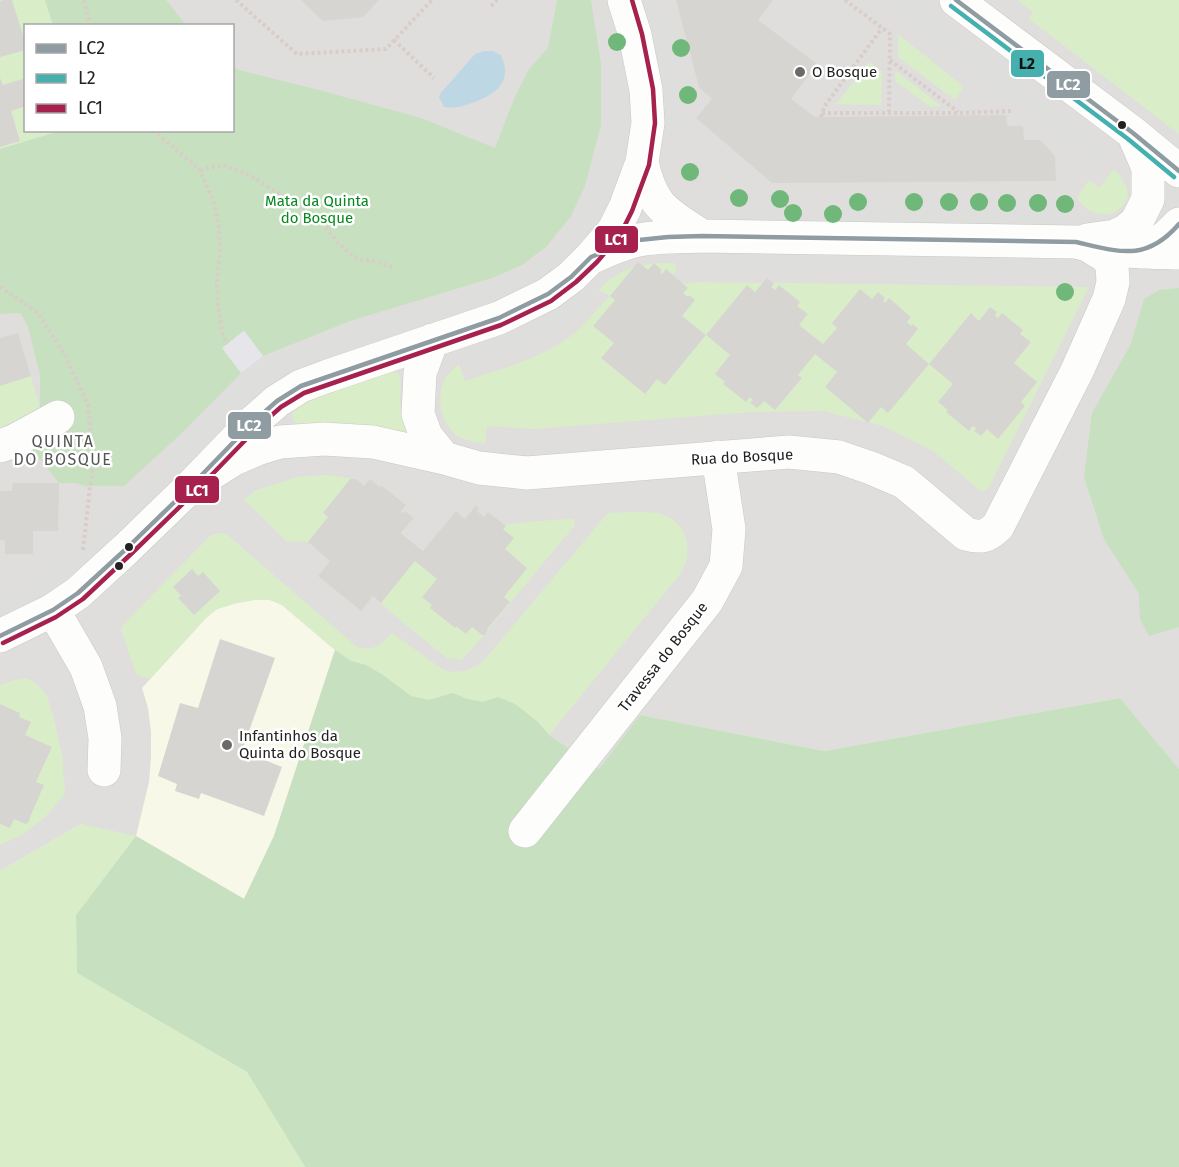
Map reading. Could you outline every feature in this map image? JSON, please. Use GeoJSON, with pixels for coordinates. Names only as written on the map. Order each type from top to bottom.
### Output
{"type":"FeatureCollection","features":[{"type":"Feature","properties":{"kind":"street"},"geometry":{"type":"LineString","coordinates":[[0,636],[53,610],[78,593],[191,486],[252,423],[278,401],[301,386],[499,318],[548,294],[571,277],[591,257],[614,230],[628,201],[642,162],[648,123],[646,90],[635,35],[624,0]]}},
{"type":"Feature","properties":{"kind":"street"},"geometry":{"type":"LineString","coordinates":[[956,0],[1133,133],[1179,171]]}},
{"type":"Feature","properties":{"kind":"street"},"geometry":{"type":"LineString","coordinates":[[1083,244],[1115,236],[1128,230],[1137,221],[1148,199],[1148,168],[1133,133]]}},
{"type":"Feature","properties":{"kind":"street"},"geometry":{"type":"LineString","coordinates":[[642,162],[653,196],[665,211],[702,236]]}},
{"type":"Feature","properties":{"kind":"street"},"geometry":{"type":"LineString","coordinates":[[628,201],[702,236]]}},
{"type":"Feature","properties":{"kind":"street"},"geometry":{"type":"LineString","coordinates":[[1140,252],[1168,237],[1179,224]]}},
{"type":"Feature","properties":{"kind":"street"},"geometry":{"type":"LineString","coordinates":[[591,257],[639,240],[702,236],[1083,244],[1140,252],[1179,253]]}},
{"type":"Feature","properties":{"kind":"street","name":"Rua do Bosque"},"geometry":{"type":"LineString","coordinates":[[191,486],[234,459],[257,449],[280,442],[324,439],[373,442],[479,468],[527,473],[789,452],[839,457],[872,468],[904,482],[966,534],[977,537],[990,535],[998,526],[1077,371],[1109,299],[1113,282],[1112,266],[1107,257],[1083,244]]}},
{"type":"Feature","properties":{"kind":"street"},"geometry":{"type":"LineString","coordinates":[[1109,299],[1136,263],[1149,256],[1140,252]]}},
{"type":"Feature","properties":{"kind":"street"},"geometry":{"type":"LineString","coordinates":[[432,340],[420,373],[418,414],[426,436],[444,458]]}},
{"type":"Feature","properties":{"kind":"street"},"geometry":{"type":"LineString","coordinates":[[0,446],[58,417]]}},
{"type":"Feature","properties":{"kind":"street","name":"Travessa do Bosque"},"geometry":{"type":"LineString","coordinates":[[525,831],[707,602],[726,566],[729,530],[718,457]]}},
{"type":"Feature","properties":{"kind":"street"},"geometry":{"type":"LineString","coordinates":[[53,610],[86,667],[100,706],[105,738],[104,770]]}},
{"type":"Feature","properties":{"kind":"path"},"geometry":{"type":"LineString","coordinates":[[84,0],[90,24]]}},
{"type":"Feature","properties":{"kind":"path"},"geometry":{"type":"LineString","coordinates":[[236,0],[297,54],[386,49],[432,0]]}},
{"type":"Feature","properties":{"kind":"path"},"geometry":{"type":"LineString","coordinates":[[491,6],[497,0]]}},
{"type":"Feature","properties":{"kind":"path"},"geometry":{"type":"LineString","coordinates":[[845,0],[890,34],[889,113]]}},
{"type":"Feature","properties":{"kind":"path"},"geometry":{"type":"LineString","coordinates":[[882,28],[824,107],[822,115],[1013,111]]}},
{"type":"Feature","properties":{"kind":"path"},"geometry":{"type":"LineString","coordinates":[[394,40],[434,78]]}},
{"type":"Feature","properties":{"kind":"path"},"geometry":{"type":"LineString","coordinates":[[890,59],[959,113]]}},
{"type":"Feature","properties":{"kind":"path"},"geometry":{"type":"LineString","coordinates":[[155,132],[200,170],[214,203],[219,227],[220,250],[218,305],[222,332],[227,344]]}},
{"type":"Feature","properties":{"kind":"path"},"geometry":{"type":"LineString","coordinates":[[200,170],[226,166],[251,176],[322,223],[337,242],[353,256],[394,268]]}},
{"type":"Feature","properties":{"kind":"shaded area"},"geometry":{"type":"Polygon","coordinates":[[[0,0],[1179,0],[1179,769],[1120,698],[824,751],[640,715],[599,770],[549,735],[244,899],[81,824],[0,871],[0,0]]]}},
{"type":"Feature","properties":{"kind":"shaded area"},"geometry":{"type":"Polygon","coordinates":[[[641,0],[662,0],[678,62],[682,110],[680,139],[659,135],[641,0]]]}},
{"type":"Feature","properties":{"kind":"shaded area"},"geometry":{"type":"Polygon","coordinates":[[[883,0],[915,0],[1107,149],[1095,164],[883,0]]]}},
{"type":"Feature","properties":{"kind":"shaded area"},"geometry":{"type":"Polygon","coordinates":[[[623,49],[631,96],[623,156],[615,186],[593,227],[582,242],[554,270],[540,280],[497,301],[338,354],[287,375],[251,401],[177,473],[163,460],[239,383],[279,356],[363,324],[491,284],[534,263],[563,234],[583,207],[595,179],[602,157],[607,125],[609,99],[605,55],[623,49]]]}},
{"type":"Feature","properties":{"kind":"shaded area"},"geometry":{"type":"Polygon","coordinates":[[[841,204],[1065,207],[1064,227],[840,225],[841,204]]]}},
{"type":"Feature","properties":{"kind":"shaded area"},"geometry":{"type":"Polygon","coordinates":[[[727,205],[784,206],[784,225],[727,226],[727,205]]]}},
{"type":"Feature","properties":{"kind":"shaded area"},"geometry":{"type":"Polygon","coordinates":[[[711,250],[1065,256],[1065,275],[711,270],[711,250]]]}},
{"type":"Feature","properties":{"kind":"shaded area"},"geometry":{"type":"Polygon","coordinates":[[[579,287],[593,302],[579,316],[549,336],[532,344],[504,356],[470,366],[465,348],[497,338],[540,319],[579,287]]]}},
{"type":"Feature","properties":{"kind":"shaded area"},"geometry":{"type":"Polygon","coordinates":[[[244,331],[263,356],[241,373],[222,348],[244,331]]]}},
{"type":"Feature","properties":{"kind":"shaded area"},"geometry":{"type":"Polygon","coordinates":[[[154,473],[167,488],[89,565],[41,599],[0,618],[0,595],[30,581],[73,551],[108,521],[154,473]]]}},
{"type":"Feature","properties":{"kind":"shaded area"},"geometry":{"type":"Polygon","coordinates":[[[192,508],[205,521],[120,605],[108,593],[192,508]]]}},
{"type":"Feature","properties":{"kind":"shaded area","name":"Infantinhos da Quinta do Bosque"},"geometry":{"type":"Polygon","coordinates":[[[254,600],[270,600],[282,605],[335,650],[274,836],[244,899],[136,836],[149,782],[151,757],[148,708],[142,688],[217,609],[254,600]]]}},
{"type":"Feature","properties":{"kind":"shaded area"},"geometry":{"type":"Polygon","coordinates":[[[116,663],[131,711],[134,734],[133,773],[115,770],[99,671],[116,663]]]}},
{"type":"Feature","properties":{"kind":"shaded area"},"geometry":{"type":"Polygon","coordinates":[[[74,683],[87,720],[90,740],[90,772],[71,769],[72,743],[58,690],[74,683]]]}},
{"type":"Feature","properties":{"kind":"green space"},"geometry":{"type":"Polygon","coordinates":[[[0,0],[45,0],[53,24],[24,24],[24,132],[57,132],[0,149],[0,0]]]}},
{"type":"Feature","properties":{"kind":"green space"},"geometry":{"type":"Polygon","coordinates":[[[45,0],[166,0],[185,24],[53,24],[45,0]]]}},
{"type":"Feature","properties":{"kind":"green space","name":"Mata da Quinta do Bosque"},"geometry":{"type":"Polygon","coordinates":[[[591,0],[601,64],[601,125],[585,186],[571,216],[547,246],[522,265],[492,278],[350,321],[263,356],[244,330],[223,348],[241,373],[183,432],[124,486],[59,483],[32,449],[21,418],[40,407],[40,376],[28,327],[21,313],[0,314],[0,149],[57,132],[234,132],[234,67],[239,70],[421,118],[495,148],[514,99],[529,69],[548,48],[557,1],[591,0]]]}},
{"type":"Feature","properties":{"kind":"green space"},"geometry":{"type":"Polygon","coordinates":[[[1017,0],[1179,0],[1179,134],[1029,19],[1033,12],[1017,0]]]}},
{"type":"Feature","properties":{"kind":"green space"},"geometry":{"type":"Polygon","coordinates":[[[898,34],[964,87],[955,100],[898,57],[898,34]]]}},
{"type":"Feature","properties":{"kind":"green space"},"geometry":{"type":"Polygon","coordinates":[[[869,62],[882,71],[881,105],[836,104],[869,62]]]}},
{"type":"Feature","properties":{"kind":"green space"},"geometry":{"type":"Polygon","coordinates":[[[896,71],[941,106],[931,107],[895,81],[896,71]]]}},
{"type":"Feature","properties":{"kind":"green space"},"geometry":{"type":"Polygon","coordinates":[[[1114,169],[1127,188],[1128,196],[1125,203],[1120,209],[1106,214],[1093,212],[1086,208],[1077,197],[1089,180],[1099,188],[1114,169]]]}},
{"type":"Feature","properties":{"kind":"green space"},"geometry":{"type":"Polygon","coordinates":[[[659,263],[674,263],[677,267],[675,273],[672,274],[688,284],[695,282],[1089,287],[986,490],[981,491],[933,451],[883,426],[823,411],[751,412],[534,429],[487,426],[485,444],[464,439],[452,431],[443,417],[440,400],[446,377],[459,364],[465,381],[520,363],[547,351],[576,332],[610,296],[599,290],[619,273],[659,263]]]}},
{"type":"Feature","properties":{"kind":"green space"},"geometry":{"type":"Polygon","coordinates":[[[1179,288],[1179,627],[1149,636],[1140,619],[1139,594],[1104,539],[1084,477],[1092,413],[1131,344],[1144,299],[1159,290],[1179,288]]]}},
{"type":"Feature","properties":{"kind":"green space"},"geometry":{"type":"Polygon","coordinates":[[[18,333],[40,408],[0,428],[0,338],[18,333]]]}},
{"type":"Feature","properties":{"kind":"green space"},"geometry":{"type":"Polygon","coordinates":[[[392,372],[399,374],[400,378],[400,404],[405,434],[297,425],[293,420],[292,413],[298,406],[310,400],[392,372]]]}},
{"type":"Feature","properties":{"kind":"green space"},"geometry":{"type":"Polygon","coordinates":[[[327,475],[356,479],[364,486],[370,479],[380,487],[381,485],[406,505],[401,511],[403,513],[405,511],[414,518],[402,533],[423,551],[456,511],[465,519],[476,505],[479,508],[477,511],[484,517],[488,512],[504,525],[569,519],[575,522],[472,649],[461,660],[447,658],[373,596],[361,611],[318,576],[330,561],[308,542],[286,541],[244,499],[257,490],[297,477],[327,475]]]}},
{"type":"Feature","properties":{"kind":"green space"},"geometry":{"type":"Polygon","coordinates":[[[651,512],[672,519],[678,524],[685,537],[686,562],[680,574],[549,735],[526,713],[498,697],[483,702],[453,693],[429,700],[411,696],[366,665],[351,661],[282,605],[270,600],[254,600],[217,609],[150,679],[136,674],[121,629],[210,536],[225,533],[357,647],[373,648],[392,633],[442,669],[452,672],[464,671],[477,666],[486,658],[608,513],[651,512]]]}},
{"type":"Feature","properties":{"kind":"green space"},"geometry":{"type":"Polygon","coordinates":[[[335,650],[351,661],[366,665],[383,675],[411,696],[429,700],[453,693],[483,702],[498,697],[515,704],[538,722],[549,735],[599,769],[640,715],[824,751],[1120,698],[1179,769],[1179,1167],[305,1167],[247,1072],[77,973],[76,915],[136,836],[244,899],[274,836],[335,650]]]}},
{"type":"Feature","properties":{"kind":"green space"},"geometry":{"type":"Polygon","coordinates":[[[26,678],[36,683],[47,696],[63,760],[64,795],[45,817],[25,833],[0,845],[0,685],[26,678]]]}},
{"type":"Feature","properties":{"kind":"green space"},"geometry":{"type":"Polygon","coordinates":[[[81,824],[136,836],[76,915],[77,973],[247,1072],[305,1167],[0,1167],[0,871],[81,824]]]}},
{"type":"Feature","properties":{"kind":"water"},"geometry":{"type":"Polygon","coordinates":[[[493,51],[501,55],[505,69],[503,82],[490,95],[472,103],[444,107],[439,97],[440,94],[475,54],[493,51]]]}},
{"type":"Feature","properties":{"kind":"building"},"geometry":{"type":"Polygon","coordinates":[[[12,0],[24,39],[24,51],[0,57],[0,1],[12,0]]]}},
{"type":"Feature","properties":{"kind":"building"},"geometry":{"type":"Polygon","coordinates":[[[301,0],[379,0],[363,17],[323,21],[301,0]]]}},
{"type":"Feature","properties":{"kind":"building"},"geometry":{"type":"Polygon","coordinates":[[[676,0],[773,0],[758,20],[817,64],[791,99],[815,117],[1006,115],[1007,126],[1023,126],[1024,140],[1040,140],[1055,156],[1056,181],[772,183],[696,118],[712,99],[699,87],[676,0]]]}},
{"type":"Feature","properties":{"kind":"building"},"geometry":{"type":"Polygon","coordinates":[[[0,78],[3,85],[24,79],[24,107],[11,111],[20,141],[0,147],[0,78]]]}},
{"type":"Feature","properties":{"kind":"building"},"geometry":{"type":"Polygon","coordinates":[[[638,262],[648,270],[654,263],[662,270],[660,272],[662,274],[666,269],[688,288],[683,293],[695,300],[682,316],[706,335],[665,385],[657,379],[645,394],[601,358],[614,343],[593,326],[615,300],[610,296],[638,262]]]}},
{"type":"Feature","properties":{"kind":"building"},"geometry":{"type":"Polygon","coordinates":[[[767,278],[774,284],[771,287],[775,290],[779,285],[800,302],[797,306],[808,314],[799,325],[823,344],[837,328],[832,323],[860,289],[872,299],[878,292],[885,298],[883,301],[885,303],[889,298],[911,317],[907,322],[918,329],[906,344],[929,364],[888,413],[881,407],[868,423],[825,387],[837,372],[815,354],[798,375],[802,378],[775,410],[764,401],[757,408],[750,403],[753,400],[750,397],[746,402],[723,384],[725,382],[715,374],[730,355],[706,335],[747,285],[755,292],[767,278]]]}},
{"type":"Feature","properties":{"kind":"building"},"geometry":{"type":"Polygon","coordinates":[[[990,307],[997,312],[995,315],[998,318],[1002,313],[1023,330],[1020,334],[1031,342],[1014,363],[1037,382],[1021,402],[1025,406],[998,439],[987,429],[981,436],[974,431],[976,428],[973,426],[969,431],[946,412],[948,410],[938,402],[953,384],[929,364],[971,313],[979,321],[990,307]]]}},
{"type":"Feature","properties":{"kind":"building"},"geometry":{"type":"Polygon","coordinates":[[[18,333],[31,376],[0,386],[0,338],[18,333]]]}},
{"type":"Feature","properties":{"kind":"building"},"geometry":{"type":"Polygon","coordinates":[[[350,479],[356,479],[364,486],[370,479],[406,505],[401,511],[403,513],[405,511],[414,518],[401,533],[423,551],[456,511],[465,519],[476,505],[479,508],[477,511],[484,517],[488,512],[506,526],[503,529],[514,538],[505,549],[527,568],[504,597],[510,602],[488,628],[485,635],[472,627],[466,634],[430,608],[432,605],[422,597],[437,579],[415,561],[381,603],[373,596],[361,611],[318,576],[330,561],[308,542],[328,517],[323,513],[350,479]]]}},
{"type":"Feature","properties":{"kind":"building"},"geometry":{"type":"Polygon","coordinates":[[[13,483],[59,483],[58,531],[33,531],[33,554],[5,554],[5,540],[0,540],[0,491],[12,491],[13,483]]]}},
{"type":"Feature","properties":{"kind":"building"},"geometry":{"type":"Polygon","coordinates":[[[192,569],[198,576],[203,572],[220,591],[194,615],[178,598],[181,596],[173,587],[192,569]]]}},
{"type":"Feature","properties":{"kind":"building"},"geometry":{"type":"Polygon","coordinates":[[[220,639],[275,658],[242,751],[282,767],[264,816],[201,793],[199,799],[175,791],[177,784],[158,776],[180,703],[198,708],[220,639]]]}},
{"type":"Feature","properties":{"kind":"building"},"geometry":{"type":"Polygon","coordinates":[[[0,704],[20,713],[19,717],[31,722],[25,735],[52,747],[36,782],[44,785],[28,823],[14,819],[10,828],[0,824],[0,704]]]}},
{"type":"Feature","properties":{"kind":"transit line","name":"LC1"},"geometry":{"type":"LineString","coordinates":[[3,643],[56,617],[83,599],[281,407],[304,393],[501,325],[551,301],[597,262],[620,235],[632,211],[649,165],[655,123],[653,89],[642,34],[632,0]]}},
{"type":"Feature","properties":{"kind":"transit line","name":"LC2"},"geometry":{"type":"LineString","coordinates":[[956,0],[1133,133],[1179,171]]}},
{"type":"Feature","properties":{"kind":"transit line","name":"L2"},"geometry":{"type":"LineString","coordinates":[[951,6],[1128,139],[1174,177]]}},
{"type":"Feature","properties":{"kind":"transit line","name":"LC2"},"geometry":{"type":"LineString","coordinates":[[0,636],[53,610],[78,593],[277,401],[301,386],[499,318],[548,294],[571,277],[591,257],[616,247],[639,240],[702,236],[1076,242],[1106,249],[1132,251],[1155,244],[1179,224]]}},
{"type":"Feature","properties":{"kind":"place","name":"O Bosque"},"geometry":{"type":"Point","coordinates":[800,72]}},
{"type":"Feature","properties":{"kind":"place","name":"Infantinhos da Quinta do Bosque"},"geometry":{"type":"Point","coordinates":[227,745]}},
{"type":"Feature","properties":{"kind":"district","name":"QUINTA DO BOSQUE"},"geometry":{"type":"Point","coordinates":[63,450]}}]}
